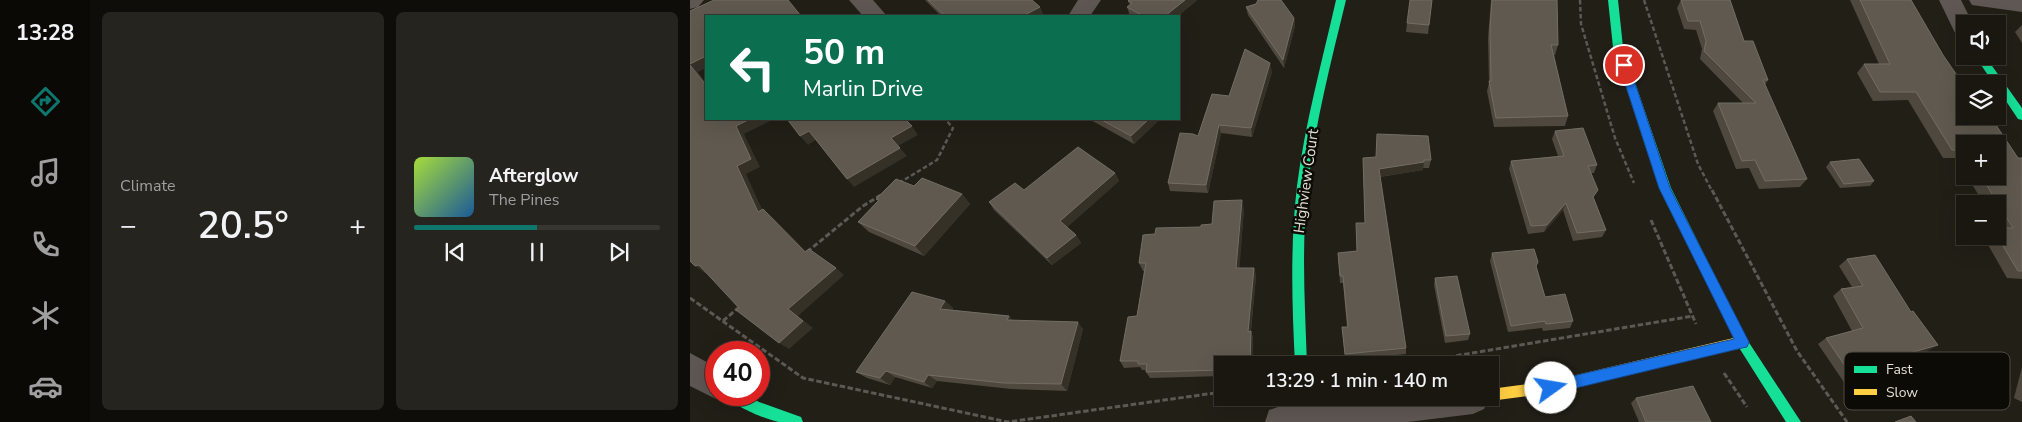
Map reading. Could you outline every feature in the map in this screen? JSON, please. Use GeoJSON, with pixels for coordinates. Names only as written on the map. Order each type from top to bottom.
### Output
{"type":"FeatureCollection","features":[{"type":"Feature","properties":{"kind":"street"},"geometry":{"type":"LineString","coordinates":[[860,0],[875,15]]}},
{"type":"Feature","properties":{"kind":"street"},"geometry":{"type":"LineString","coordinates":[[1080,15],[1090,0]]}},
{"type":"Feature","properties":{"kind":"street","name":"Highview Court"},"geometry":{"type":"LineString","coordinates":[[1301,356],[1297,248],[1301,192],[1308,147],[1342,0]]}},
{"type":"Feature","properties":{"kind":"street"},"geometry":{"type":"LineString","coordinates":[[1613,0],[1618,47],[1665,188],[1742,342],[1794,422]]}},
{"type":"Feature","properties":{"kind":"street"},"geometry":{"type":"LineString","coordinates":[[1950,0],[1957,15]]}},
{"type":"Feature","properties":{"kind":"street"},"geometry":{"type":"LineString","coordinates":[[1980,0],[2022,5]]}},
{"type":"Feature","properties":{"kind":"street"},"geometry":{"type":"LineString","coordinates":[[1986,65],[2022,116]]}},
{"type":"Feature","properties":{"kind":"street"},"geometry":{"type":"LineString","coordinates":[[1499,394],[1551,388],[1742,342]]}},
{"type":"Feature","properties":{"kind":"street"},"geometry":{"type":"LineString","coordinates":[[690,368],[705,377]]}},
{"type":"Feature","properties":{"kind":"street"},"geometry":{"type":"LineString","coordinates":[[753,406],[796,422]]}},
{"type":"Feature","properties":{"kind":"street"},"geometry":{"type":"LineString","coordinates":[[1295,413],[1341,418],[1420,406]]}},
{"type":"Feature","properties":{"kind":"path"},"geometry":{"type":"LineString","coordinates":[[1644,0],[1698,164],[1797,351],[1847,422]]}},
{"type":"Feature","properties":{"kind":"path"},"geometry":{"type":"LineString","coordinates":[[896,186],[937,160],[952,128],[946,120]]}},
{"type":"Feature","properties":{"kind":"path"},"geometry":{"type":"LineString","coordinates":[[804,254],[863,206],[888,191]]}},
{"type":"Feature","properties":{"kind":"path"},"geometry":{"type":"LineString","coordinates":[[690,298],[803,378],[1008,422],[1214,393]]}},
{"type":"Feature","properties":{"kind":"path"},"geometry":{"type":"LineString","coordinates":[[723,321],[745,303]]}},
{"type":"Feature","properties":{"kind":"path"},"geometry":{"type":"LineString","coordinates":[[1455,356],[1693,316]]}},
{"type":"Feature","properties":{"kind":"building"},"geometry":{"type":"Polygon","coordinates":[[[714,0],[788,0],[800,15],[705,15],[705,56],[690,64],[690,11],[714,0]]]}},
{"type":"Feature","properties":{"kind":"building"},"geometry":{"type":"Polygon","coordinates":[[[928,0],[1032,0],[1040,7],[1025,15],[944,15],[928,0]]]}},
{"type":"Feature","properties":{"kind":"building"},"geometry":{"type":"Polygon","coordinates":[[[1185,0],[1166,15],[1141,15],[1127,7],[1132,3],[1128,1],[1185,0]]]}},
{"type":"Feature","properties":{"kind":"building"},"geometry":{"type":"Polygon","coordinates":[[[1258,0],[1281,0],[1294,18],[1283,60],[1246,7],[1256,4],[1258,0]]]}},
{"type":"Feature","properties":{"kind":"building"},"geometry":{"type":"Polygon","coordinates":[[[1410,0],[1432,0],[1429,25],[1407,23],[1410,0]]]}},
{"type":"Feature","properties":{"kind":"building"},"geometry":{"type":"Polygon","coordinates":[[[1492,0],[1557,0],[1558,45],[1551,45],[1568,116],[1496,118],[1489,81],[1491,81],[1490,28],[1492,0]]]}},
{"type":"Feature","properties":{"kind":"building"},"geometry":{"type":"Polygon","coordinates":[[[1681,0],[1730,0],[1744,41],[1753,41],[1768,80],[1763,80],[1807,179],[1765,181],[1755,160],[1742,161],[1718,103],[1756,103],[1704,51],[1706,41],[1700,21],[1688,21],[1681,0]]]}},
{"type":"Feature","properties":{"kind":"building"},"geometry":{"type":"Polygon","coordinates":[[[1860,0],[1911,0],[1957,75],[1956,125],[1996,125],[2003,135],[1956,135],[1956,150],[1952,150],[1916,92],[1880,92],[1864,64],[1890,64],[1860,0]]]}},
{"type":"Feature","properties":{"kind":"building"},"geometry":{"type":"Polygon","coordinates":[[[1245,49],[1270,63],[1251,128],[1219,125],[1206,185],[1168,183],[1180,133],[1198,136],[1212,94],[1229,96],[1245,49]]]}},
{"type":"Feature","properties":{"kind":"building"},"geometry":{"type":"Polygon","coordinates":[[[690,65],[705,84],[705,120],[748,120],[736,126],[751,159],[737,166],[758,212],[763,209],[805,252],[809,249],[836,268],[788,309],[803,321],[779,343],[736,310],[739,308],[699,265],[695,266],[690,261],[690,65]]]}},
{"type":"Feature","properties":{"kind":"building"},"geometry":{"type":"Polygon","coordinates":[[[788,120],[906,120],[912,126],[891,138],[900,148],[847,179],[809,131],[800,136],[788,120]]]}},
{"type":"Feature","properties":{"kind":"building"},"geometry":{"type":"Polygon","coordinates":[[[1102,120],[1148,120],[1131,136],[1102,120]]]}},
{"type":"Feature","properties":{"kind":"building"},"geometry":{"type":"Polygon","coordinates":[[[1583,128],[1597,165],[1588,166],[1598,190],[1593,197],[1606,230],[1577,233],[1566,203],[1547,225],[1531,226],[1511,161],[1564,156],[1555,131],[1583,128]]]}},
{"type":"Feature","properties":{"kind":"building"},"geometry":{"type":"Polygon","coordinates":[[[1377,134],[1428,136],[1431,160],[1379,169],[1406,348],[1345,354],[1342,327],[1348,327],[1343,276],[1340,276],[1338,253],[1357,251],[1356,223],[1365,223],[1363,158],[1376,157],[1377,134]]]}},
{"type":"Feature","properties":{"kind":"building"},"geometry":{"type":"Polygon","coordinates":[[[2006,140],[2018,158],[2022,158],[2022,271],[2018,271],[2002,245],[2006,245],[2006,228],[2013,228],[2006,217],[2006,195],[1993,195],[1987,185],[2006,185],[2006,140]]]}},
{"type":"Feature","properties":{"kind":"building"},"geometry":{"type":"Polygon","coordinates":[[[1078,147],[1115,173],[1060,221],[1076,235],[1047,258],[989,202],[1015,183],[1024,190],[1078,147]]]}},
{"type":"Feature","properties":{"kind":"building"},"geometry":{"type":"Polygon","coordinates":[[[1859,159],[1874,181],[1844,184],[1830,162],[1859,159]]]}},
{"type":"Feature","properties":{"kind":"building"},"geometry":{"type":"Polygon","coordinates":[[[922,178],[962,194],[915,246],[858,222],[879,200],[876,199],[896,179],[914,186],[922,178]]]}},
{"type":"Feature","properties":{"kind":"building"},"geometry":{"type":"Polygon","coordinates":[[[1242,200],[1236,268],[1254,268],[1248,332],[1251,331],[1250,356],[1214,356],[1214,370],[1146,372],[1147,364],[1138,364],[1138,361],[1120,361],[1128,317],[1137,316],[1146,263],[1139,263],[1143,235],[1155,234],[1156,228],[1201,227],[1201,225],[1212,224],[1214,201],[1242,200]]]}},
{"type":"Feature","properties":{"kind":"building"},"geometry":{"type":"Polygon","coordinates":[[[1534,249],[1538,262],[1536,266],[1545,297],[1565,294],[1573,321],[1546,324],[1545,321],[1511,326],[1492,253],[1534,249]]]}},
{"type":"Feature","properties":{"kind":"building"},"geometry":{"type":"Polygon","coordinates":[[[1875,255],[1911,312],[1913,311],[1938,345],[1913,352],[1844,352],[1844,364],[1826,338],[1863,328],[1841,289],[1863,286],[1847,259],[1875,255]]]}},
{"type":"Feature","properties":{"kind":"building"},"geometry":{"type":"Polygon","coordinates":[[[1457,276],[1470,334],[1446,336],[1435,278],[1457,276]]]}},
{"type":"Feature","properties":{"kind":"building"},"geometry":{"type":"Polygon","coordinates":[[[912,292],[945,301],[940,309],[1009,316],[1007,320],[1078,322],[1061,384],[1004,383],[928,375],[924,382],[886,371],[880,378],[856,372],[912,292]]]}},
{"type":"Feature","properties":{"kind":"building"},"geometry":{"type":"Polygon","coordinates":[[[1693,386],[1711,422],[1646,422],[1636,398],[1693,386]]]}},
{"type":"Feature","properties":{"kind":"building"},"geometry":{"type":"Polygon","coordinates":[[[1911,416],[1916,422],[1895,422],[1911,416]]]}},
{"type":"Feature","properties":{"kind":"traffic: fast"},"geometry":{"type":"LineString","coordinates":[[1301,356],[1298,308],[1299,232],[1306,159],[1316,106],[1341,0]]}},
{"type":"Feature","properties":{"kind":"traffic: fast"},"geometry":{"type":"LineString","coordinates":[[1613,0],[1618,47],[1665,188],[1742,342],[1794,422]]}},
{"type":"Feature","properties":{"kind":"traffic: fast"},"geometry":{"type":"LineString","coordinates":[[1986,65],[2022,116]]}},
{"type":"Feature","properties":{"kind":"traffic: fast"},"geometry":{"type":"LineString","coordinates":[[753,406],[796,422]]}},
{"type":"Feature","properties":{"kind":"traffic: slow"},"geometry":{"type":"LineString","coordinates":[[1499,394],[1551,387],[1742,342]]}},
{"type":"Feature","properties":{"kind":"route"},"geometry":{"type":"LineString","coordinates":[[1551,388],[1742,342],[1665,188],[1624,65]]}}]}
